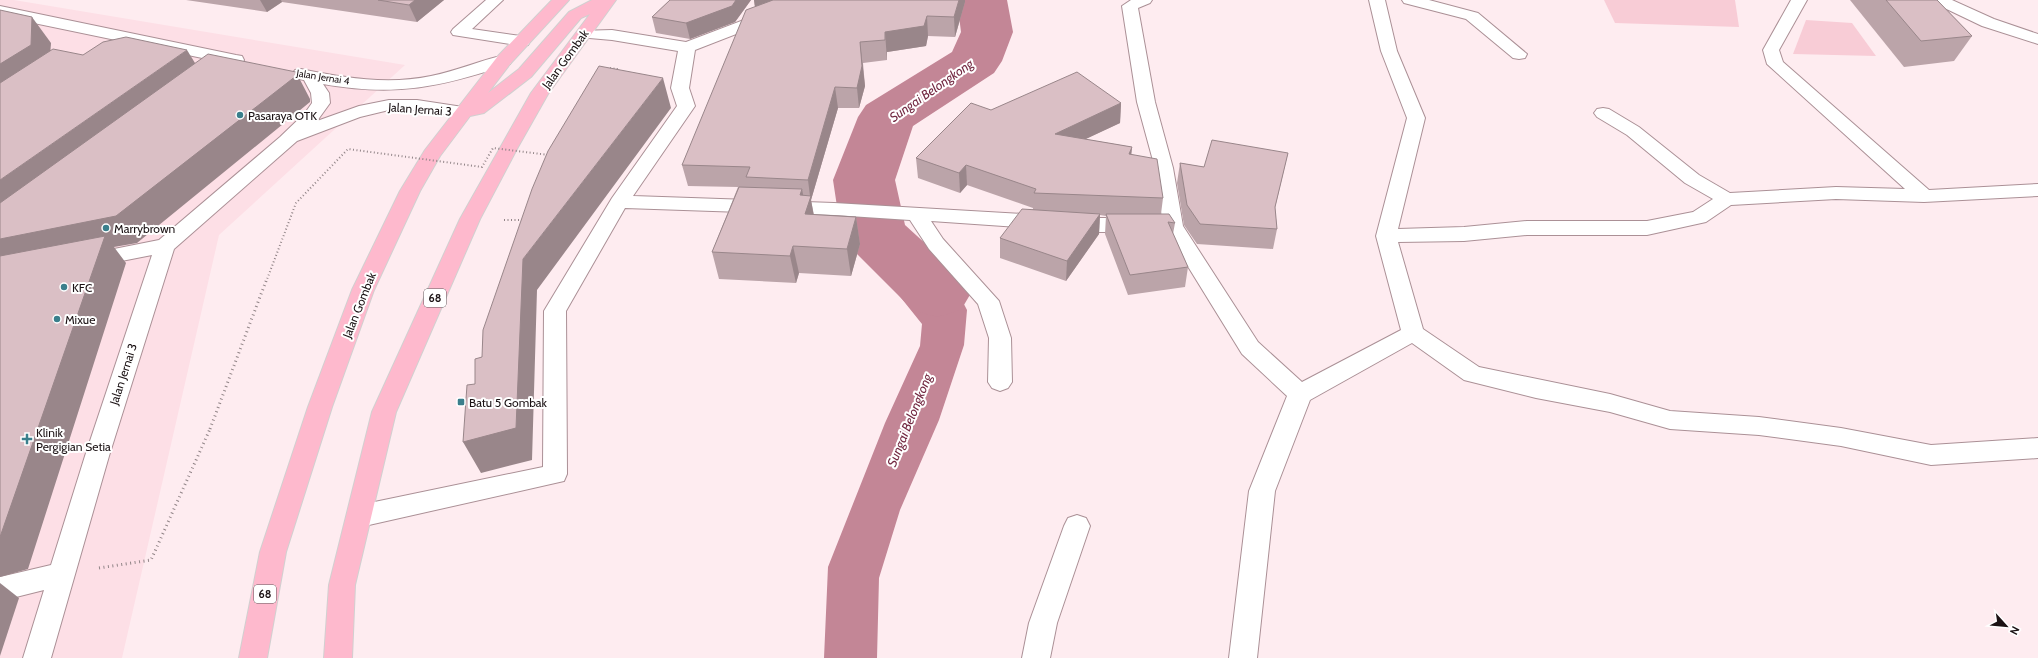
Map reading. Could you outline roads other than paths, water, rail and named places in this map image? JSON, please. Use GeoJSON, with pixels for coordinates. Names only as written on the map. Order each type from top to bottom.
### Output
{"type":"FeatureCollection","features":[{"type":"Feature","properties":{"kind":"main road","name":"Jalan Gombak"},"geometry":{"type":"LineString","coordinates":[[253,658],[273,552],[320,407],[363,290],[410,191],[432,154],[504,60],[561,0]]}},
{"type":"Feature","properties":{"kind":"main road"},"geometry":{"type":"LineString","coordinates":[[463,112],[478,109],[502,91],[525,72],[575,15],[604,0]]}},
{"type":"Feature","properties":{"kind":"main road","name":"Jalan Gombak"},"geometry":{"type":"LineString","coordinates":[[338,658],[342,585],[360,516],[384,412],[470,219],[540,93],[608,0]]}},
{"type":"Feature","properties":{"kind":"street"},"geometry":{"type":"LineString","coordinates":[[495,0],[459,32],[522,41]]}},
{"type":"Feature","properties":{"kind":"street"},"geometry":{"type":"LineString","coordinates":[[584,34],[612,35],[687,47],[784,10],[796,0]]}},
{"type":"Feature","properties":{"kind":"street"},"geometry":{"type":"LineString","coordinates":[[1144,0],[1130,6],[1146,102],[1164,168],[1174,226],[1250,348],[1300,394]]}},
{"type":"Feature","properties":{"kind":"street"},"geometry":{"type":"LineString","coordinates":[[1377,0],[1389,51],[1416,118],[1386,236],[1412,333],[1472,374],[1536,389],[1610,403],[1670,420],[1759,426],[1840,437],[1931,455],[2038,448]]}},
{"type":"Feature","properties":{"kind":"street"},"geometry":{"type":"LineString","coordinates":[[1410,0],[1472,16],[1519,54]]}},
{"type":"Feature","properties":{"kind":"street"},"geometry":{"type":"LineString","coordinates":[[1798,0],[1771,50],[1775,64],[1924,196]]}},
{"type":"Feature","properties":{"kind":"street"},"geometry":{"type":"LineString","coordinates":[[1940,0],[1963,13],[1993,26],[2038,39]]}},
{"type":"Feature","properties":{"kind":"street"},"geometry":{"type":"LineString","coordinates":[[0,11],[244,62],[218,75]]}},
{"type":"Feature","properties":{"kind":"street"},"geometry":{"type":"LineString","coordinates":[[98,48],[118,36]]}},
{"type":"Feature","properties":{"kind":"street"},"geometry":{"type":"LineString","coordinates":[[360,516],[555,474],[555,311],[619,202],[686,106],[680,88],[687,47]]}},
{"type":"Feature","properties":{"kind":"street","name":"Jalan Jernai 4"},"geometry":{"type":"LineString","coordinates":[[288,71],[310,76],[381,85],[405,84],[438,80],[473,71],[504,60]]}},
{"type":"Feature","properties":{"kind":"street","name":"Jalan Jernai 3"},"geometry":{"type":"LineString","coordinates":[[37,658],[61,574],[165,246],[287,141],[311,117],[320,103],[320,93],[310,76]]}},
{"type":"Feature","properties":{"kind":"street","name":"Jalan Jernai 3"},"geometry":{"type":"LineString","coordinates":[[287,141],[341,117],[364,109],[390,105],[414,106],[463,112]]}},
{"type":"Feature","properties":{"kind":"street"},"geometry":{"type":"LineString","coordinates":[[1603,113],[1633,131],[1692,178],[1727,199]]}},
{"type":"Feature","properties":{"kind":"street"},"geometry":{"type":"LineString","coordinates":[[1386,236],[1464,234],[1527,228],[1647,228],[1699,217],[1727,199],[1836,193],[1924,196],[2038,190]]}},
{"type":"Feature","properties":{"kind":"street"},"geometry":{"type":"LineString","coordinates":[[619,202],[834,209],[1092,225],[1174,226]]}},
{"type":"Feature","properties":{"kind":"street"},"geometry":{"type":"LineString","coordinates":[[916,214],[936,244],[988,301],[1000,338],[1000,382]]}},
{"type":"Feature","properties":{"kind":"street"},"geometry":{"type":"LineString","coordinates":[[71,265],[165,246]]}},
{"type":"Feature","properties":{"kind":"street"},"geometry":{"type":"LineString","coordinates":[[1243,658],[1262,491],[1300,394],[1412,333]]}},
{"type":"Feature","properties":{"kind":"street"},"geometry":{"type":"LineString","coordinates":[[1036,658],[1044,623],[1077,526]]}},
{"type":"Feature","properties":{"kind":"street"},"geometry":{"type":"LineString","coordinates":[[0,589],[61,574]]}},
{"type":"Feature","properties":{"kind":"water"},"geometry":{"type":"Polygon","coordinates":[[[840,222],[897,222],[923,254],[952,281],[967,310],[964,345],[939,420],[900,510],[879,578],[877,658],[824,658],[828,567],[885,423],[920,346],[922,324],[865,253],[863,239],[840,222]]]}},
{"type":"Feature","properties":{"kind":"waterway","name":"Sungai Belongkong"},"geometry":{"type":"LineString","coordinates":[[937,293],[874,233],[864,180],[887,117],[975,61],[987,32],[982,0]]}},
{"type":"Feature","properties":{"kind":"place","name":"Pasaraya OTK"},"geometry":{"type":"Point","coordinates":[240,115]}},
{"type":"Feature","properties":{"kind":"place","name":"Marrybrown"},"geometry":{"type":"Point","coordinates":[106,228]}},
{"type":"Feature","properties":{"kind":"place","name":"KFC"},"geometry":{"type":"Point","coordinates":[64,287]}},
{"type":"Feature","properties":{"kind":"place","name":"Mixue"},"geometry":{"type":"Point","coordinates":[57,319]}},
{"type":"Feature","properties":{"kind":"place","name":"Batu 5 Gombak"},"geometry":{"type":"Point","coordinates":[461,402]}},
{"type":"Feature","properties":{"kind":"place","name":"Klinik Pergigian Setia"},"geometry":{"type":"Point","coordinates":[27,439]}}]}
